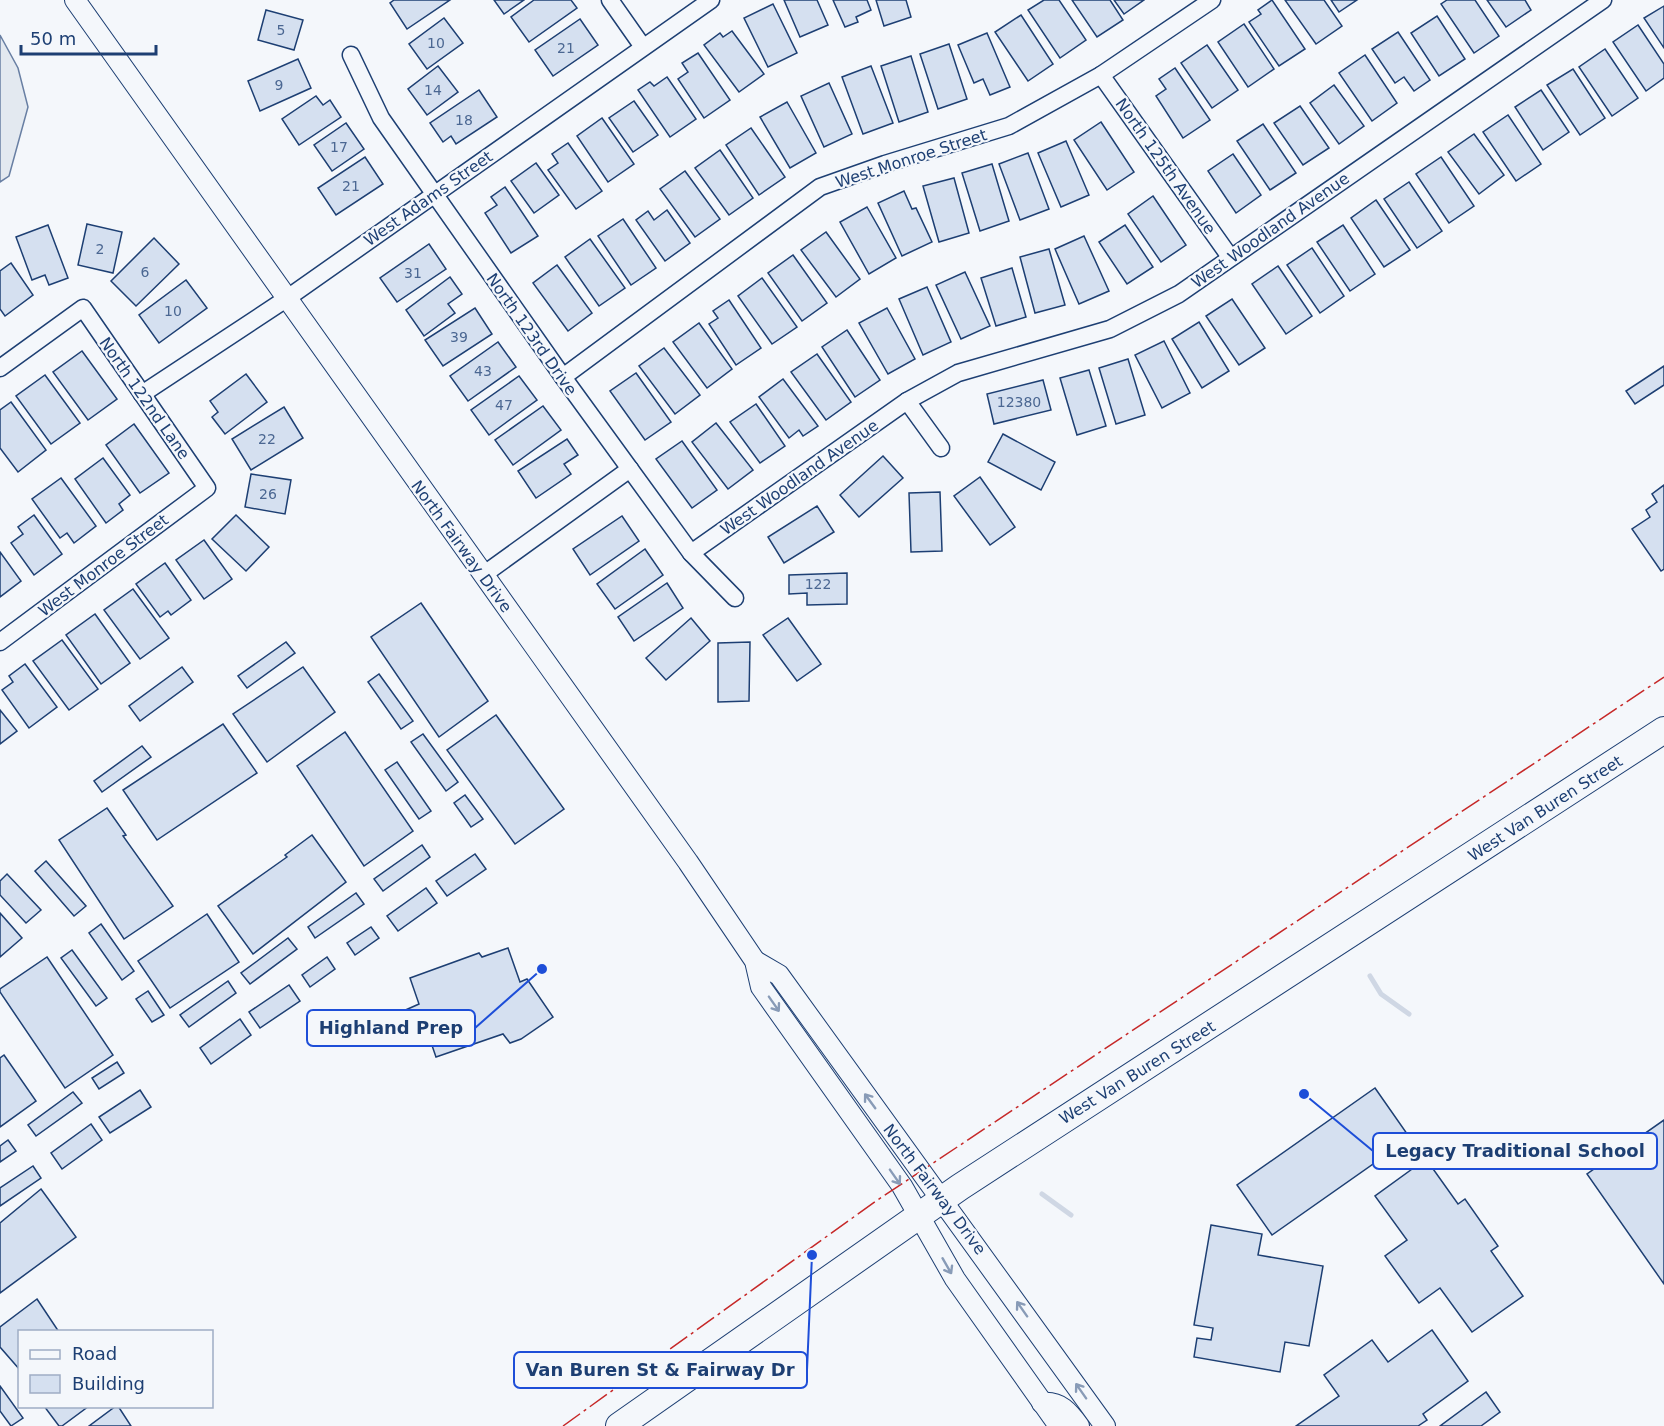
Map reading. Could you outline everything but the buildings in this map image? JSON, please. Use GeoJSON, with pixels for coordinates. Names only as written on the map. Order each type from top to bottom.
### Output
{"type":"FeatureCollection","features":[{"type":"Feature","properties":{"kind":"main road","name":"West Van Buren Street"},"geometry":{"type":"LineString","coordinates":[[619,1426],[918,1215],[1664,730]]}},
{"type":"Feature","properties":{"kind":"street","name":"North Fairway Drive"},"geometry":{"type":"LineString","coordinates":[[75,0],[688,862],[755,961],[761,987],[901,1185],[955,1279],[1059,1426]]}},
{"type":"Feature","properties":{"kind":"street"},"geometry":{"type":"LineString","coordinates":[[610,0],[644,46]]}},
{"type":"Feature","properties":{"kind":"street","name":"West Adams Street"},"geometry":{"type":"LineString","coordinates":[[142,394],[286,299],[711,0]]}},
{"type":"Feature","properties":{"kind":"street","name":"West Monroe Street"},"geometry":{"type":"LineString","coordinates":[[563,377],[820,187],[885,164],[1009,126],[1101,75],[1212,0]]}},
{"type":"Feature","properties":{"kind":"street","name":"West Woodland Avenue"},"geometry":{"type":"LineString","coordinates":[[692,553],[907,401],[958,373],[1110,329],[1179,294],[1604,0]]}},
{"type":"Feature","properties":{"kind":"street","name":"North 123rd Drive"},"geometry":{"type":"LineString","coordinates":[[351,55],[381,118],[433,194],[692,553],[735,598]]}},
{"type":"Feature","properties":{"kind":"street","name":"North 125th Avenue"},"geometry":{"type":"LineString","coordinates":[[1101,75],[1230,257]]}},
{"type":"Feature","properties":{"kind":"street","name":"North 122nd Lane"},"geometry":{"type":"LineString","coordinates":[[0,368],[83,308],[207,488]]}},
{"type":"Feature","properties":{"kind":"street"},"geometry":{"type":"LineString","coordinates":[[907,401],[941,448]]}},
{"type":"Feature","properties":{"kind":"street"},"geometry":{"type":"LineString","coordinates":[[483,575],[630,469]]}},
{"type":"Feature","properties":{"kind":"street","name":"West Monroe Street"},"geometry":{"type":"LineString","coordinates":[[0,642],[207,488]]}},
{"type":"Feature","properties":{"kind":"street","name":"North Fairway Drive"},"geometry":{"type":"LineString","coordinates":[[755,961],[779,975],[941,1200],[986,1258],[1105,1426]]}},
{"type":"Feature","properties":{"kind":"street"},"geometry":{"type":"LineString","coordinates":[[1042,1402],[1052,1402],[1063,1407],[1079,1426]]}},
{"type":"Feature","properties":{"kind":"shaded area"},"geometry":{"type":"Polygon","coordinates":[[[0,35],[18,68],[28,107],[9,176],[0,182],[0,35]]]}},
{"type":"Feature","properties":{"kind":"waterway"},"geometry":{"type":"LineString","coordinates":[[1370,976],[1381,994],[1409,1014]]}},
{"type":"Feature","properties":{"kind":"waterway"},"geometry":{"type":"LineString","coordinates":[[1042,1194],[1071,1215]]}},
{"type":"Feature","properties":{"kind":"power"},"geometry":{"type":"LineString","coordinates":[[563,1426],[876,1201],[1664,677]]}},
{"type":"Feature","properties":{"kind":"place","name":"Highland Prep"},"geometry":{"type":"Point","coordinates":[542,969]}},
{"type":"Feature","properties":{"kind":"place","name":"Legacy Traditional School"},"geometry":{"type":"Point","coordinates":[1304,1094]}},
{"type":"Feature","properties":{"kind":"place","name":"Van Buren St & Fairway Dr"},"geometry":{"type":"Point","coordinates":[812,1255]}}]}
